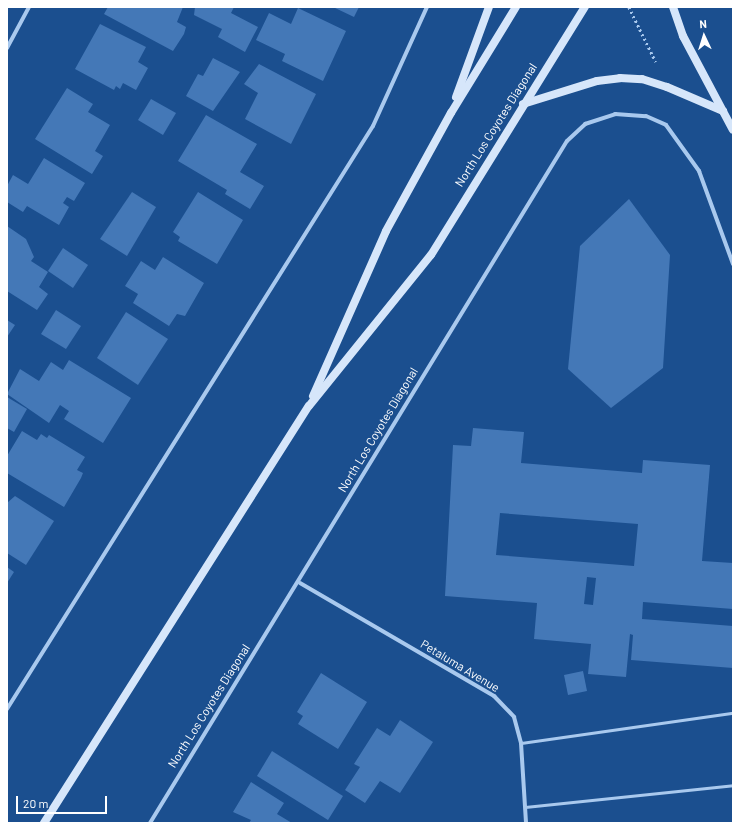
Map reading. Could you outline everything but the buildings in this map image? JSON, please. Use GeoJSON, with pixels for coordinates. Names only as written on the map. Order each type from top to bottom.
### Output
{"type":"FeatureCollection","features":[{"type":"Feature","properties":{"kind":"main road"},"geometry":{"type":"LineString","coordinates":[[451,113],[489,7]]}},
{"type":"Feature","properties":{"kind":"main road","name":"North Los Coyotes Diagonal"},"geometry":{"type":"LineString","coordinates":[[309,406],[386,231],[451,113],[516,7]]}},
{"type":"Feature","properties":{"kind":"main road","name":"North Los Coyotes Diagonal"},"geometry":{"type":"LineString","coordinates":[[44,823],[309,406],[431,255],[522,104],[585,7]]}},
{"type":"Feature","properties":{"kind":"main road"},"geometry":{"type":"LineString","coordinates":[[673,7],[683,36],[733,130]]}},
{"type":"Feature","properties":{"kind":"main road"},"geometry":{"type":"LineString","coordinates":[[522,104],[597,81],[620,78],[642,79],[667,87],[723,111]]}},
{"type":"Feature","properties":{"kind":"street"},"geometry":{"type":"LineString","coordinates":[[7,48],[29,7]]}},
{"type":"Feature","properties":{"kind":"street"},"geometry":{"type":"LineString","coordinates":[[7,709],[373,126],[427,7]]}},
{"type":"Feature","properties":{"kind":"street","name":"North Los Coyotes Diagonal"},"geometry":{"type":"LineString","coordinates":[[150,823],[300,583],[567,141],[585,124],[615,114],[646,116],[666,125],[699,171],[733,264]]}},
{"type":"Feature","properties":{"kind":"street","name":"Petaluma Avenue"},"geometry":{"type":"LineString","coordinates":[[300,583],[494,696],[514,717],[521,743],[526,823]]}},
{"type":"Feature","properties":{"kind":"lane"},"geometry":{"type":"LineString","coordinates":[[521,743],[733,713]]}},
{"type":"Feature","properties":{"kind":"lane"},"geometry":{"type":"LineString","coordinates":[[525,807],[733,785]]}},
{"type":"Feature","properties":{"kind":"path"},"geometry":{"type":"LineString","coordinates":[[629,7],[659,70]]}}]}
